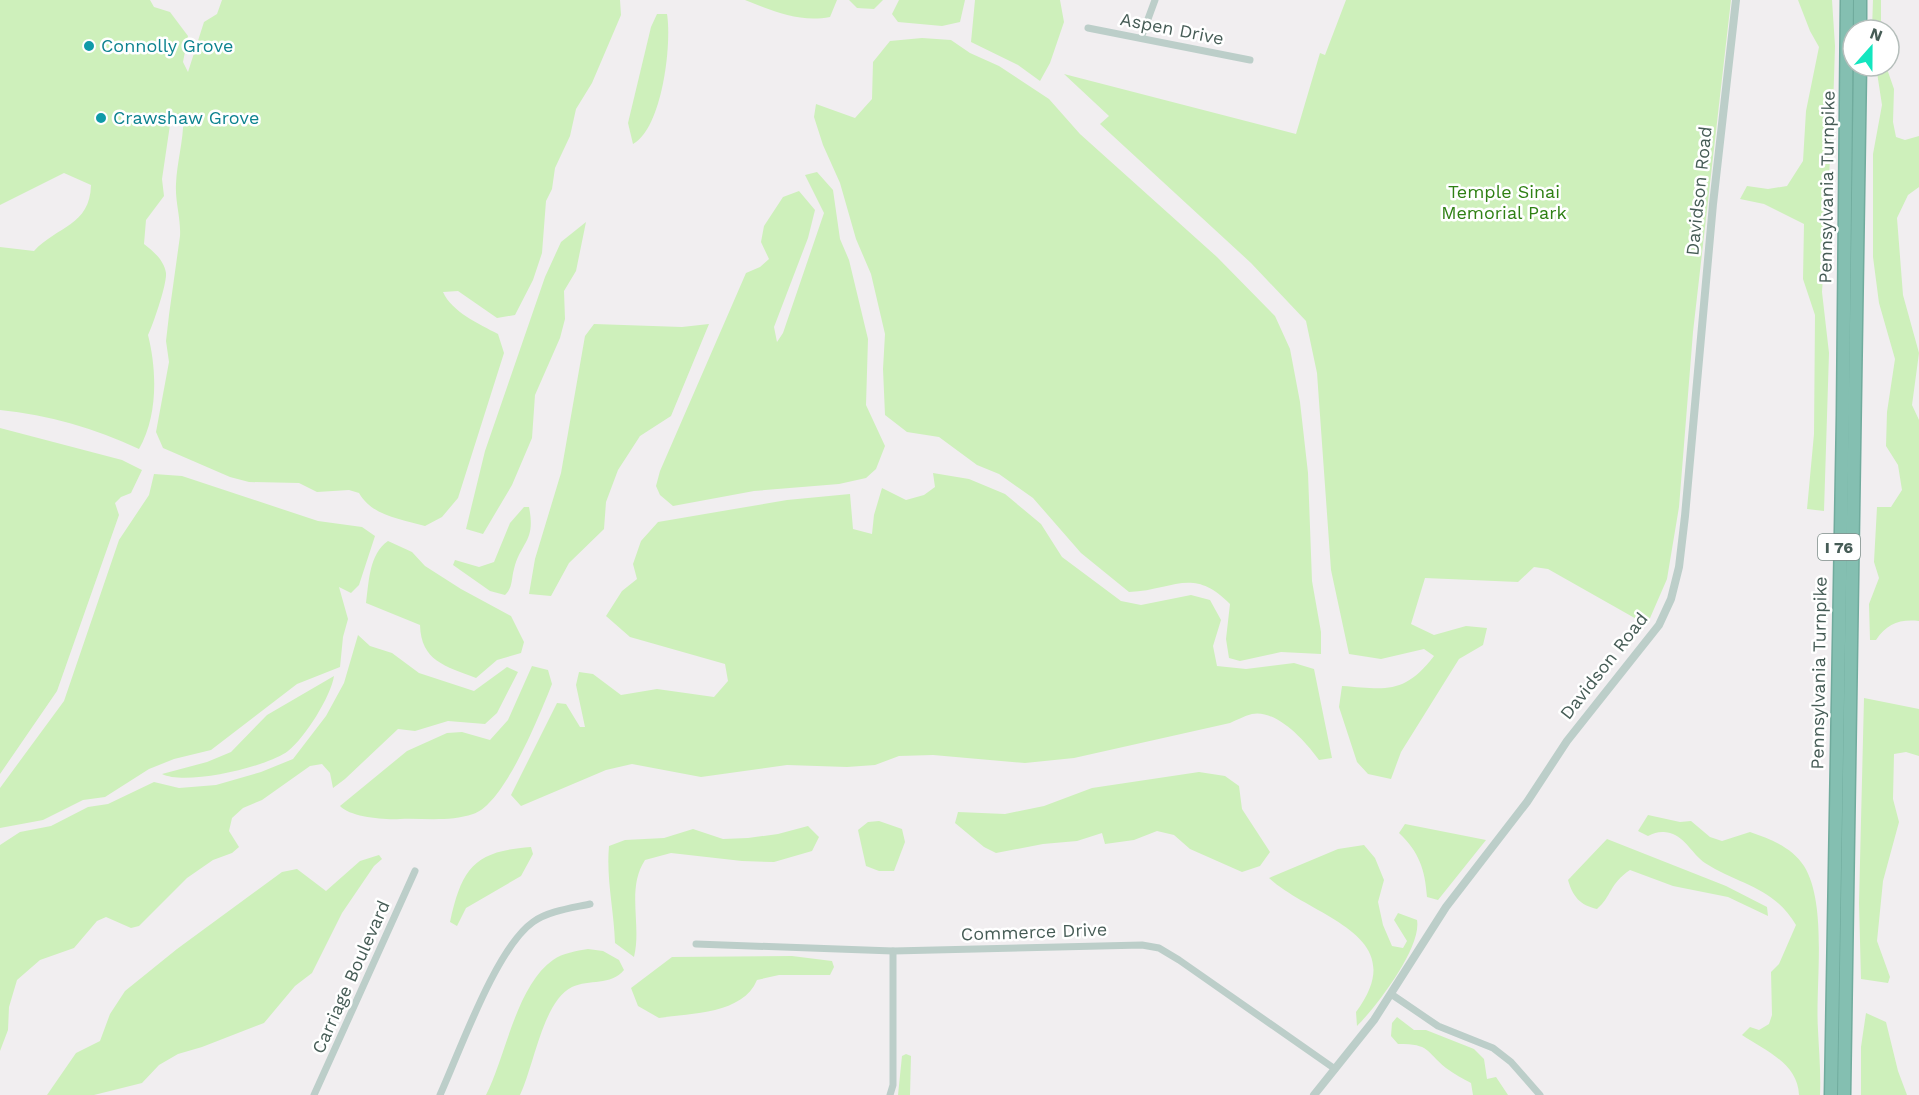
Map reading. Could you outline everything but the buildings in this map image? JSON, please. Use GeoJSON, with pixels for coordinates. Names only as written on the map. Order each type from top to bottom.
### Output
{"type":"FeatureCollection","features":[{"type":"Feature","properties":{"kind":"highway","name":"Pennsylvania Turnpike"},"geometry":{"type":"LineString","coordinates":[[1831,1095],[1843,415],[1847,0]]}},
{"type":"Feature","properties":{"kind":"highway"},"geometry":{"type":"LineString","coordinates":[[1860,0],[1860,18]]}},
{"type":"Feature","properties":{"kind":"highway","name":"Pennsylvania Turnpike"},"geometry":{"type":"LineString","coordinates":[[1844,1095],[1860,78]]}},
{"type":"Feature","properties":{"kind":"street"},"geometry":{"type":"LineString","coordinates":[[1141,38],[1155,0]]}},
{"type":"Feature","properties":{"kind":"street","name":"Davidson Road"},"geometry":{"type":"LineString","coordinates":[[1314,1095],[1391,994],[1446,907],[1520,812],[1590,711],[1659,625],[1671,599],[1679,567],[1685,516],[1713,204],[1736,0]]}},
{"type":"Feature","properties":{"kind":"street","name":"Aspen Drive"},"geometry":{"type":"LineString","coordinates":[[1088,27],[1250,60]]}},
{"type":"Feature","properties":{"kind":"street","name":"Carriage Boulevard"},"geometry":{"type":"LineString","coordinates":[[314,1095],[415,871]]}},
{"type":"Feature","properties":{"kind":"street"},"geometry":{"type":"LineString","coordinates":[[440,1095],[509,945],[534,921],[560,911],[590,904]]}},
{"type":"Feature","properties":{"kind":"street","name":"Commerce Drive"},"geometry":{"type":"LineString","coordinates":[[696,944],[894,951],[1114,945],[1142,945],[1159,948],[1335,1069]]}},
{"type":"Feature","properties":{"kind":"street"},"geometry":{"type":"LineString","coordinates":[[890,1095],[893,1085],[894,951]]}},
{"type":"Feature","properties":{"kind":"street"},"geometry":{"type":"LineString","coordinates":[[1391,994],[1438,1026],[1493,1048],[1512,1062],[1540,1095]]}},
{"type":"Feature","properties":{"kind":"green space"},"geometry":{"type":"Polygon","coordinates":[[[0,0],[150,0],[154,7],[170,12],[188,36],[183,62],[188,72],[204,22],[217,14],[222,0],[620,0],[621,15],[592,83],[576,109],[570,136],[555,168],[552,189],[546,201],[542,253],[533,280],[515,315],[497,318],[458,291],[443,292],[459,311],[498,334],[504,353],[458,498],[442,517],[425,526],[379,512],[371,507],[359,493],[349,490],[317,492],[299,483],[249,482],[230,477],[163,448],[156,432],[169,362],[166,341],[180,236],[176,184],[183,112],[171,118],[162,179],[164,196],[146,220],[144,244],[161,260],[166,278],[148,335],[153,363],[153,408],[139,449],[71,424],[36,415],[0,410],[0,247],[34,251],[79,217],[89,199],[91,185],[64,173],[0,205],[0,0]]]}},
{"type":"Feature","properties":{"kind":"green space"},"geometry":{"type":"Polygon","coordinates":[[[745,0],[837,0],[830,17],[808,18],[786,15],[745,0]]]}},
{"type":"Feature","properties":{"kind":"green space"},"geometry":{"type":"Polygon","coordinates":[[[849,0],[883,0],[874,9],[857,8],[849,0]]]}},
{"type":"Feature","properties":{"kind":"green space"},"geometry":{"type":"Polygon","coordinates":[[[899,0],[965,0],[960,22],[942,26],[898,22],[892,14],[899,0]]]}},
{"type":"Feature","properties":{"kind":"green space"},"geometry":{"type":"Polygon","coordinates":[[[975,0],[1060,0],[1064,22],[1050,63],[1040,81],[1018,65],[971,42],[975,0]]]}},
{"type":"Feature","properties":{"kind":"green space","name":"Temple Sinai Memorial Park"},"geometry":{"type":"Polygon","coordinates":[[[1346,0],[1731,0],[1693,332],[1679,507],[1667,579],[1647,625],[1548,569],[1534,567],[1518,582],[1425,578],[1411,624],[1434,635],[1466,626],[1487,628],[1483,645],[1459,659],[1401,752],[1391,779],[1368,774],[1357,762],[1339,707],[1342,686],[1393,687],[1413,678],[1434,656],[1424,649],[1381,659],[1349,654],[1331,570],[1317,373],[1306,321],[1251,263],[1100,124],[1109,116],[1064,74],[1296,134],[1320,53],[1325,55],[1346,0]]]}},
{"type":"Feature","properties":{"kind":"green space"},"geometry":{"type":"Polygon","coordinates":[[[1798,0],[1832,0],[1835,46],[1822,292],[1829,353],[1824,511],[1807,509],[1814,434],[1815,315],[1803,279],[1804,224],[1764,204],[1740,199],[1747,186],[1768,189],[1787,186],[1803,161],[1806,111],[1819,47],[1798,0]]]}},
{"type":"Feature","properties":{"kind":"green space"},"geometry":{"type":"Polygon","coordinates":[[[1873,0],[1881,0],[1881,18],[1872,18],[1873,0]]]}},
{"type":"Feature","properties":{"kind":"green space"},"geometry":{"type":"Polygon","coordinates":[[[657,14],[667,14],[668,45],[663,85],[651,121],[643,135],[633,144],[628,123],[651,27],[657,14]]]}},
{"type":"Feature","properties":{"kind":"green space"},"geometry":{"type":"Polygon","coordinates":[[[922,38],[951,40],[970,53],[999,66],[1049,99],[1080,134],[1217,257],[1275,316],[1290,349],[1300,402],[1308,473],[1312,581],[1321,632],[1321,654],[1281,652],[1240,661],[1229,658],[1226,639],[1230,604],[1217,592],[1194,583],[1182,583],[1129,592],[1081,553],[1033,498],[999,474],[977,465],[939,437],[907,432],[885,415],[883,369],[885,334],[871,274],[856,239],[840,183],[823,145],[814,117],[816,104],[855,118],[872,99],[873,62],[890,41],[922,38]]]}},
{"type":"Feature","properties":{"kind":"green space"},"geometry":{"type":"Polygon","coordinates":[[[1878,78],[1890,78],[1894,89],[1893,122],[1896,137],[1905,140],[1919,136],[1919,187],[1908,195],[1897,218],[1903,295],[1919,353],[1912,405],[1919,420],[1919,621],[1894,624],[1889,626],[1876,640],[1870,640],[1869,604],[1879,578],[1874,562],[1877,507],[1891,507],[1902,490],[1898,465],[1886,446],[1887,412],[1895,359],[1879,303],[1873,257],[1873,154],[1882,105],[1878,78]]]}},
{"type":"Feature","properties":{"kind":"green space"},"geometry":{"type":"Polygon","coordinates":[[[817,172],[833,190],[840,239],[849,260],[868,339],[866,405],[885,446],[876,469],[866,478],[839,484],[754,491],[673,506],[660,495],[656,486],[660,471],[746,273],[760,267],[769,259],[761,242],[764,226],[783,197],[799,191],[815,210],[808,238],[774,327],[777,342],[783,333],[824,213],[805,175],[817,172]]]}},
{"type":"Feature","properties":{"kind":"green space"},"geometry":{"type":"Polygon","coordinates":[[[586,222],[576,271],[564,291],[565,319],[560,338],[535,395],[532,438],[512,485],[483,534],[466,529],[485,451],[545,277],[561,242],[586,222]]]}},
{"type":"Feature","properties":{"kind":"green space"},"geometry":{"type":"Polygon","coordinates":[[[594,324],[682,327],[709,324],[671,416],[640,436],[618,470],[606,502],[604,529],[569,563],[551,596],[529,594],[535,559],[561,473],[585,336],[594,324]]]}},
{"type":"Feature","properties":{"kind":"green space"},"geometry":{"type":"Polygon","coordinates":[[[0,428],[122,460],[142,470],[131,493],[121,497],[115,503],[119,515],[57,691],[0,774],[0,428]]]}},
{"type":"Feature","properties":{"kind":"green space"},"geometry":{"type":"Polygon","coordinates":[[[933,473],[969,479],[1005,494],[1041,524],[1062,557],[1121,601],[1141,605],[1191,595],[1210,600],[1221,620],[1213,646],[1217,666],[1246,669],[1294,663],[1314,669],[1332,758],[1319,760],[1290,728],[1271,717],[1252,714],[1230,723],[1074,758],[1025,763],[933,755],[899,756],[875,765],[847,767],[787,765],[701,777],[632,764],[606,770],[521,806],[511,795],[557,703],[566,704],[580,727],[585,727],[576,685],[579,672],[593,674],[621,695],[657,689],[714,697],[728,681],[725,664],[630,637],[606,616],[622,591],[637,579],[633,564],[641,541],[658,522],[787,500],[850,494],[853,529],[872,534],[874,515],[882,488],[906,500],[924,495],[935,487],[933,473]]]}},
{"type":"Feature","properties":{"kind":"green space"},"geometry":{"type":"Polygon","coordinates":[[[154,474],[182,476],[318,521],[362,527],[375,536],[359,585],[351,593],[339,587],[348,619],[343,637],[340,667],[297,684],[211,750],[174,759],[149,769],[105,797],[83,800],[43,820],[0,828],[0,788],[64,701],[119,540],[149,495],[154,474]]]}},
{"type":"Feature","properties":{"kind":"green space"},"geometry":{"type":"Polygon","coordinates":[[[524,507],[529,507],[531,528],[517,560],[511,586],[505,595],[490,591],[453,565],[455,560],[479,567],[494,562],[510,523],[524,507]]]}},
{"type":"Feature","properties":{"kind":"green space"},"geometry":{"type":"Polygon","coordinates":[[[388,541],[412,552],[425,566],[511,616],[524,642],[521,653],[497,660],[476,678],[445,665],[430,654],[421,637],[420,625],[366,603],[373,561],[388,541]]]}},
{"type":"Feature","properties":{"kind":"green space"},"geometry":{"type":"Polygon","coordinates":[[[358,635],[370,646],[392,653],[419,673],[474,691],[507,667],[518,672],[497,713],[485,724],[448,721],[415,731],[398,729],[333,788],[330,773],[322,764],[310,766],[262,800],[243,808],[232,818],[229,831],[239,847],[232,853],[213,860],[187,878],[139,926],[131,928],[106,917],[97,921],[74,948],[40,960],[17,980],[9,1007],[8,1030],[0,1051],[0,845],[20,832],[51,826],[88,807],[108,804],[154,782],[179,788],[216,785],[261,772],[293,759],[326,716],[344,683],[358,635]]]}},
{"type":"Feature","properties":{"kind":"green space"},"geometry":{"type":"Polygon","coordinates":[[[532,666],[548,670],[552,684],[520,757],[497,794],[485,807],[473,814],[455,818],[393,819],[359,815],[340,806],[407,751],[447,733],[462,732],[490,740],[508,720],[532,666]]]}},
{"type":"Feature","properties":{"kind":"green space"},"geometry":{"type":"Polygon","coordinates":[[[334,676],[323,705],[309,727],[295,745],[278,757],[245,768],[207,776],[189,778],[162,774],[207,762],[231,752],[267,715],[334,676]]]}},
{"type":"Feature","properties":{"kind":"green space"},"geometry":{"type":"Polygon","coordinates":[[[1864,698],[1919,709],[1919,756],[1906,752],[1894,754],[1893,799],[1899,822],[1883,881],[1877,941],[1890,977],[1888,983],[1861,979],[1859,903],[1864,698]]]}},
{"type":"Feature","properties":{"kind":"green space"},"geometry":{"type":"Polygon","coordinates":[[[1199,772],[1225,776],[1239,786],[1242,809],[1270,852],[1260,866],[1242,872],[1190,849],[1174,835],[1157,831],[1134,840],[1105,844],[1102,833],[1077,841],[1043,844],[996,853],[984,847],[955,823],[958,812],[1005,814],[1044,806],[1092,788],[1199,772]]]}},
{"type":"Feature","properties":{"kind":"green space"},"geometry":{"type":"Polygon","coordinates":[[[1648,815],[1680,822],[1691,821],[1710,837],[1722,841],[1750,832],[1787,849],[1804,866],[1816,902],[1818,923],[1820,1095],[1799,1095],[1793,1074],[1786,1066],[1742,1035],[1750,1027],[1759,1030],[1769,1024],[1772,1015],[1771,972],[1779,964],[1796,925],[1777,902],[1755,888],[1705,863],[1676,835],[1661,832],[1648,836],[1638,831],[1648,815]]]}},
{"type":"Feature","properties":{"kind":"green space"},"geometry":{"type":"Polygon","coordinates":[[[879,821],[902,829],[905,842],[894,871],[879,871],[866,866],[858,830],[868,822],[879,821]]]}},
{"type":"Feature","properties":{"kind":"green space"},"geometry":{"type":"Polygon","coordinates":[[[1405,824],[1486,840],[1438,900],[1427,897],[1420,862],[1412,847],[1399,833],[1405,824]]]}},
{"type":"Feature","properties":{"kind":"green space"},"geometry":{"type":"Polygon","coordinates":[[[808,826],[819,837],[812,851],[774,862],[671,853],[645,860],[636,883],[634,957],[615,943],[609,846],[625,840],[664,838],[693,829],[723,839],[778,834],[808,826]]]}},
{"type":"Feature","properties":{"kind":"green space"},"geometry":{"type":"Polygon","coordinates":[[[1607,839],[1726,886],[1767,907],[1768,916],[1728,897],[1673,886],[1630,870],[1618,880],[1597,909],[1586,905],[1575,896],[1568,880],[1607,839]]]}},
{"type":"Feature","properties":{"kind":"green space"},"geometry":{"type":"Polygon","coordinates":[[[1364,845],[1375,858],[1384,880],[1378,902],[1383,925],[1392,946],[1403,948],[1407,941],[1394,920],[1398,913],[1417,920],[1417,931],[1413,945],[1396,976],[1376,1005],[1357,1026],[1356,1012],[1371,985],[1373,964],[1366,946],[1351,931],[1269,878],[1338,849],[1364,845]]]}},
{"type":"Feature","properties":{"kind":"green space"},"geometry":{"type":"Polygon","coordinates":[[[531,847],[533,854],[521,876],[466,908],[457,926],[450,922],[460,888],[474,865],[496,853],[531,847]]]}},
{"type":"Feature","properties":{"kind":"green space"},"geometry":{"type":"Polygon","coordinates":[[[379,855],[382,859],[374,866],[342,913],[312,973],[295,986],[264,1023],[178,1054],[159,1065],[142,1083],[94,1095],[47,1095],[76,1053],[100,1041],[110,1014],[125,991],[177,949],[282,872],[297,869],[326,891],[360,861],[379,855]]]}},
{"type":"Feature","properties":{"kind":"green space"},"geometry":{"type":"Polygon","coordinates":[[[588,949],[603,951],[619,960],[624,970],[613,978],[572,987],[562,994],[546,1020],[520,1095],[486,1095],[521,1004],[540,972],[553,960],[565,954],[588,949]]]}},
{"type":"Feature","properties":{"kind":"green space"},"geometry":{"type":"Polygon","coordinates":[[[792,956],[832,961],[834,967],[830,975],[779,975],[757,980],[750,991],[729,1006],[701,1013],[659,1018],[638,1006],[631,988],[672,957],[792,956]]]}},
{"type":"Feature","properties":{"kind":"green space"},"geometry":{"type":"Polygon","coordinates":[[[1866,1013],[1886,1022],[1898,1071],[1907,1095],[1861,1095],[1861,1047],[1866,1013]]]}},
{"type":"Feature","properties":{"kind":"green space"},"geometry":{"type":"Polygon","coordinates":[[[1397,1017],[1414,1030],[1426,1030],[1474,1049],[1484,1059],[1487,1079],[1496,1077],[1508,1095],[1473,1095],[1471,1083],[1446,1068],[1422,1047],[1398,1044],[1391,1036],[1392,1023],[1397,1017]]]}},
{"type":"Feature","properties":{"kind":"green space"},"geometry":{"type":"Polygon","coordinates":[[[906,1054],[911,1056],[910,1095],[898,1095],[902,1056],[906,1054]]]}},
{"type":"Feature","properties":{"kind":"place","name":"Connolly Grove"},"geometry":{"type":"Point","coordinates":[89,46]}},
{"type":"Feature","properties":{"kind":"place","name":"Crawshaw Grove"},"geometry":{"type":"Point","coordinates":[101,118]}}]}
